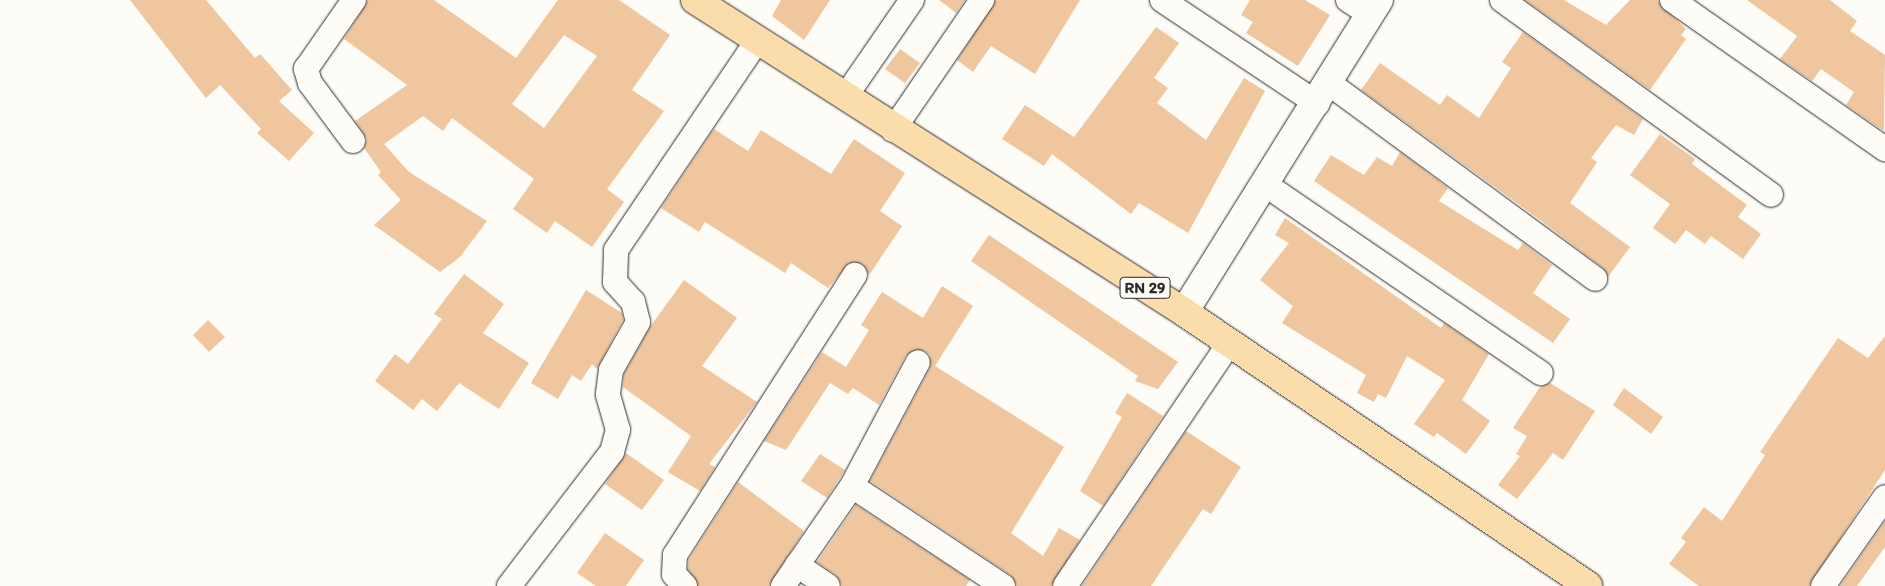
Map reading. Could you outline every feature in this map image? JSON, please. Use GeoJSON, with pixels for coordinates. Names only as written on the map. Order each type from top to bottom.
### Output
{"type":"FeatureCollection","features":[{"type":"Feature","properties":{"kind":"main road","name":"RN 29"},"geometry":{"type":"LineString","coordinates":[[695,0],[893,130],[1184,312],[1588,586]]}},
{"type":"Feature","properties":{"kind":"main road"},"geometry":{"type":"LineString","coordinates":[[1184,312],[1324,94],[1375,8]]}},
{"type":"Feature","properties":{"kind":"street"},"geometry":{"type":"LineString","coordinates":[[353,141],[310,83],[306,69],[354,0]]}},
{"type":"Feature","properties":{"kind":"street"},"geometry":{"type":"LineString","coordinates":[[844,97],[912,0]]}},
{"type":"Feature","properties":{"kind":"street"},"geometry":{"type":"LineString","coordinates":[[893,130],[982,0]]}},
{"type":"Feature","properties":{"kind":"street"},"geometry":{"type":"LineString","coordinates":[[1162,0],[1324,94],[1595,279]]}},
{"type":"Feature","properties":{"kind":"street"},"geometry":{"type":"LineString","coordinates":[[1348,0],[1375,8]]}},
{"type":"Feature","properties":{"kind":"street"},"geometry":{"type":"LineString","coordinates":[[1502,0],[1771,195]]}},
{"type":"Feature","properties":{"kind":"street"},"geometry":{"type":"LineString","coordinates":[[1672,0],[1885,149]]}},
{"type":"Feature","properties":{"kind":"street"},"geometry":{"type":"LineString","coordinates":[[510,586],[612,452],[618,430],[608,394],[611,370],[638,322],[633,302],[615,282],[616,250],[757,41]]}},
{"type":"Feature","properties":{"kind":"street"},"geometry":{"type":"LineString","coordinates":[[1266,185],[1542,373]]}},
{"type":"Feature","properties":{"kind":"street"},"geometry":{"type":"LineString","coordinates":[[685,586],[674,574],[675,555],[855,275]]}},
{"type":"Feature","properties":{"kind":"street"},"geometry":{"type":"LineString","coordinates":[[1065,586],[1229,344]]}},
{"type":"Feature","properties":{"kind":"street"},"geometry":{"type":"LineString","coordinates":[[783,586],[852,486],[918,362]]}},
{"type":"Feature","properties":{"kind":"street"},"geometry":{"type":"LineString","coordinates":[[852,486],[1004,586]]}},
{"type":"Feature","properties":{"kind":"street"},"geometry":{"type":"LineString","coordinates":[[1823,586],[1885,497]]}},
{"type":"Feature","properties":{"kind":"street"},"geometry":{"type":"LineString","coordinates":[[797,565],[828,586]]}},
{"type":"Feature","properties":{"kind":"building"},"geometry":{"type":"Polygon","coordinates":[[[130,0],[206,0],[255,58],[260,54],[292,90],[279,101],[314,133],[289,161],[257,133],[261,129],[220,85],[206,98],[130,0]]]}},
{"type":"Feature","properties":{"kind":"building"},"geometry":{"type":"Polygon","coordinates":[[[368,0],[434,0],[516,58],[558,0],[619,0],[670,35],[632,90],[664,111],[607,189],[624,202],[592,247],[555,221],[547,233],[513,209],[534,179],[452,118],[443,131],[423,116],[384,144],[409,172],[487,221],[460,257],[440,272],[374,225],[401,200],[378,175],[381,172],[364,148],[367,139],[355,121],[407,85],[344,39],[368,0]],[[564,35],[512,104],[544,128],[597,56],[564,35]]]}},
{"type":"Feature","properties":{"kind":"building"},"geometry":{"type":"Polygon","coordinates":[[[781,0],[830,0],[804,40],[772,16],[781,0]]]}},
{"type":"Feature","properties":{"kind":"building"},"geometry":{"type":"Polygon","coordinates":[[[939,0],[965,0],[956,13],[939,0]]]}},
{"type":"Feature","properties":{"kind":"building"},"geometry":{"type":"Polygon","coordinates":[[[996,0],[1080,0],[1035,74],[991,46],[973,72],[957,60],[996,0]]]}},
{"type":"Feature","properties":{"kind":"building"},"geometry":{"type":"Polygon","coordinates":[[[1250,0],[1305,0],[1330,15],[1298,66],[1246,33],[1253,22],[1241,15],[1250,0]]]}},
{"type":"Feature","properties":{"kind":"building"},"geometry":{"type":"Polygon","coordinates":[[[1525,0],[1564,0],[1606,25],[1630,0],[1657,0],[1686,29],[1681,35],[1686,39],[1650,90],[1525,0]]]}},
{"type":"Feature","properties":{"kind":"building"},"geometry":{"type":"Polygon","coordinates":[[[1747,0],[1830,0],[1857,21],[1850,31],[1885,55],[1884,131],[1846,105],[1854,92],[1821,69],[1812,81],[1780,59],[1797,36],[1747,0]]]}},
{"type":"Feature","properties":{"kind":"building"},"geometry":{"type":"Polygon","coordinates":[[[1156,27],[1179,43],[1154,78],[1168,88],[1157,103],[1206,140],[1244,78],[1265,91],[1188,233],[1139,203],[1131,214],[1052,154],[1044,166],[1002,139],[1025,105],[1074,137],[1156,27]]]}},
{"type":"Feature","properties":{"kind":"building"},"geometry":{"type":"Polygon","coordinates":[[[1523,32],[1643,119],[1634,135],[1616,125],[1591,158],[1597,162],[1570,203],[1630,247],[1608,277],[1603,268],[1539,219],[1361,90],[1380,63],[1440,105],[1447,95],[1479,118],[1511,68],[1502,62],[1523,32]]]}},
{"type":"Feature","properties":{"kind":"building"},"geometry":{"type":"Polygon","coordinates":[[[900,49],[920,63],[905,83],[885,69],[900,49]]]}},
{"type":"Feature","properties":{"kind":"building"},"geometry":{"type":"Polygon","coordinates":[[[714,129],[748,151],[761,130],[831,174],[854,139],[905,173],[880,211],[902,226],[869,275],[863,264],[849,263],[828,288],[791,263],[785,273],[705,222],[699,232],[661,208],[714,129]]]}},
{"type":"Feature","properties":{"kind":"building"},"geometry":{"type":"Polygon","coordinates":[[[1660,134],[1695,159],[1692,164],[1747,205],[1738,217],[1761,234],[1743,259],[1711,236],[1705,244],[1686,230],[1675,244],[1653,228],[1670,204],[1630,175],[1660,134]]]}},
{"type":"Feature","properties":{"kind":"building"},"geometry":{"type":"Polygon","coordinates":[[[1400,152],[1448,188],[1439,201],[1518,250],[1523,243],[1552,265],[1533,293],[1570,319],[1553,343],[1314,181],[1331,155],[1364,175],[1377,157],[1392,166],[1400,152]]]}},
{"type":"Feature","properties":{"kind":"building"},"geometry":{"type":"Polygon","coordinates":[[[1285,218],[1441,328],[1444,323],[1489,354],[1462,400],[1490,421],[1466,454],[1437,433],[1434,437],[1414,424],[1445,380],[1407,356],[1386,398],[1378,394],[1374,402],[1357,393],[1366,375],[1282,323],[1293,306],[1260,280],[1289,243],[1275,235],[1285,218]]]}},
{"type":"Feature","properties":{"kind":"building"},"geometry":{"type":"Polygon","coordinates":[[[989,235],[1178,362],[1158,389],[1135,381],[1138,376],[971,261],[989,235]]]}},
{"type":"Feature","properties":{"kind":"building"},"geometry":{"type":"Polygon","coordinates":[[[464,274],[504,304],[483,333],[529,363],[499,409],[459,383],[437,411],[422,399],[413,410],[375,381],[395,354],[408,364],[442,319],[434,314],[464,274]]]}},
{"type":"Feature","properties":{"kind":"building"},"geometry":{"type":"Polygon","coordinates":[[[684,280],[737,318],[702,366],[757,402],[709,464],[715,467],[700,491],[668,472],[691,436],[623,387],[624,374],[650,327],[684,280]]]}},
{"type":"Feature","properties":{"kind":"building"},"geometry":{"type":"Polygon","coordinates":[[[942,286],[973,306],[935,366],[1064,447],[1011,533],[1043,556],[1059,528],[1080,540],[1051,586],[1017,586],[1011,575],[870,481],[930,368],[930,355],[924,350],[906,355],[879,405],[853,388],[848,394],[830,383],[786,450],[764,441],[822,352],[846,367],[869,330],[861,325],[882,292],[923,318],[942,286]]]}},
{"type":"Feature","properties":{"kind":"building"},"geometry":{"type":"Polygon","coordinates":[[[586,290],[622,313],[623,320],[597,369],[592,364],[581,381],[572,375],[558,399],[531,383],[586,290]]]}},
{"type":"Feature","properties":{"kind":"building"},"geometry":{"type":"Polygon","coordinates":[[[208,320],[225,337],[209,352],[193,335],[208,320]]]}},
{"type":"Feature","properties":{"kind":"building"},"geometry":{"type":"Polygon","coordinates":[[[1885,336],[1885,470],[1809,586],[1699,586],[1669,564],[1686,542],[1681,538],[1704,507],[1722,521],[1765,455],[1760,452],[1838,338],[1868,358],[1885,336]]]}},
{"type":"Feature","properties":{"kind":"building"},"geometry":{"type":"Polygon","coordinates":[[[1550,383],[1595,411],[1563,460],[1553,453],[1517,499],[1498,485],[1520,456],[1516,454],[1527,436],[1513,428],[1540,387],[1550,383]]]}},
{"type":"Feature","properties":{"kind":"building"},"geometry":{"type":"Polygon","coordinates":[[[1624,388],[1663,417],[1651,434],[1613,405],[1624,388]]]}},
{"type":"Feature","properties":{"kind":"building"},"geometry":{"type":"Polygon","coordinates":[[[1127,393],[1163,416],[1103,506],[1080,491],[1122,417],[1115,413],[1127,393]]]}},
{"type":"Feature","properties":{"kind":"building"},"geometry":{"type":"Polygon","coordinates":[[[1186,431],[1241,467],[1211,514],[1203,509],[1151,586],[1082,586],[1186,431]]]}},
{"type":"Feature","properties":{"kind":"building"},"geometry":{"type":"Polygon","coordinates":[[[626,453],[664,480],[642,510],[605,484],[626,453]]]}},
{"type":"Feature","properties":{"kind":"building"},"geometry":{"type":"Polygon","coordinates":[[[820,454],[845,470],[827,498],[801,481],[820,454]]]}},
{"type":"Feature","properties":{"kind":"building"},"geometry":{"type":"Polygon","coordinates":[[[738,482],[804,531],[769,586],[698,586],[688,569],[689,559],[738,482]]]}},
{"type":"Feature","properties":{"kind":"building"},"geometry":{"type":"Polygon","coordinates":[[[856,505],[970,580],[966,586],[842,586],[836,575],[817,562],[856,505]]]}},
{"type":"Feature","properties":{"kind":"building"},"geometry":{"type":"Polygon","coordinates":[[[1885,521],[1885,547],[1857,586],[1840,586],[1885,521]]]}},
{"type":"Feature","properties":{"kind":"building"},"geometry":{"type":"Polygon","coordinates":[[[605,533],[644,560],[626,586],[596,586],[577,573],[605,533]]]}}]}
